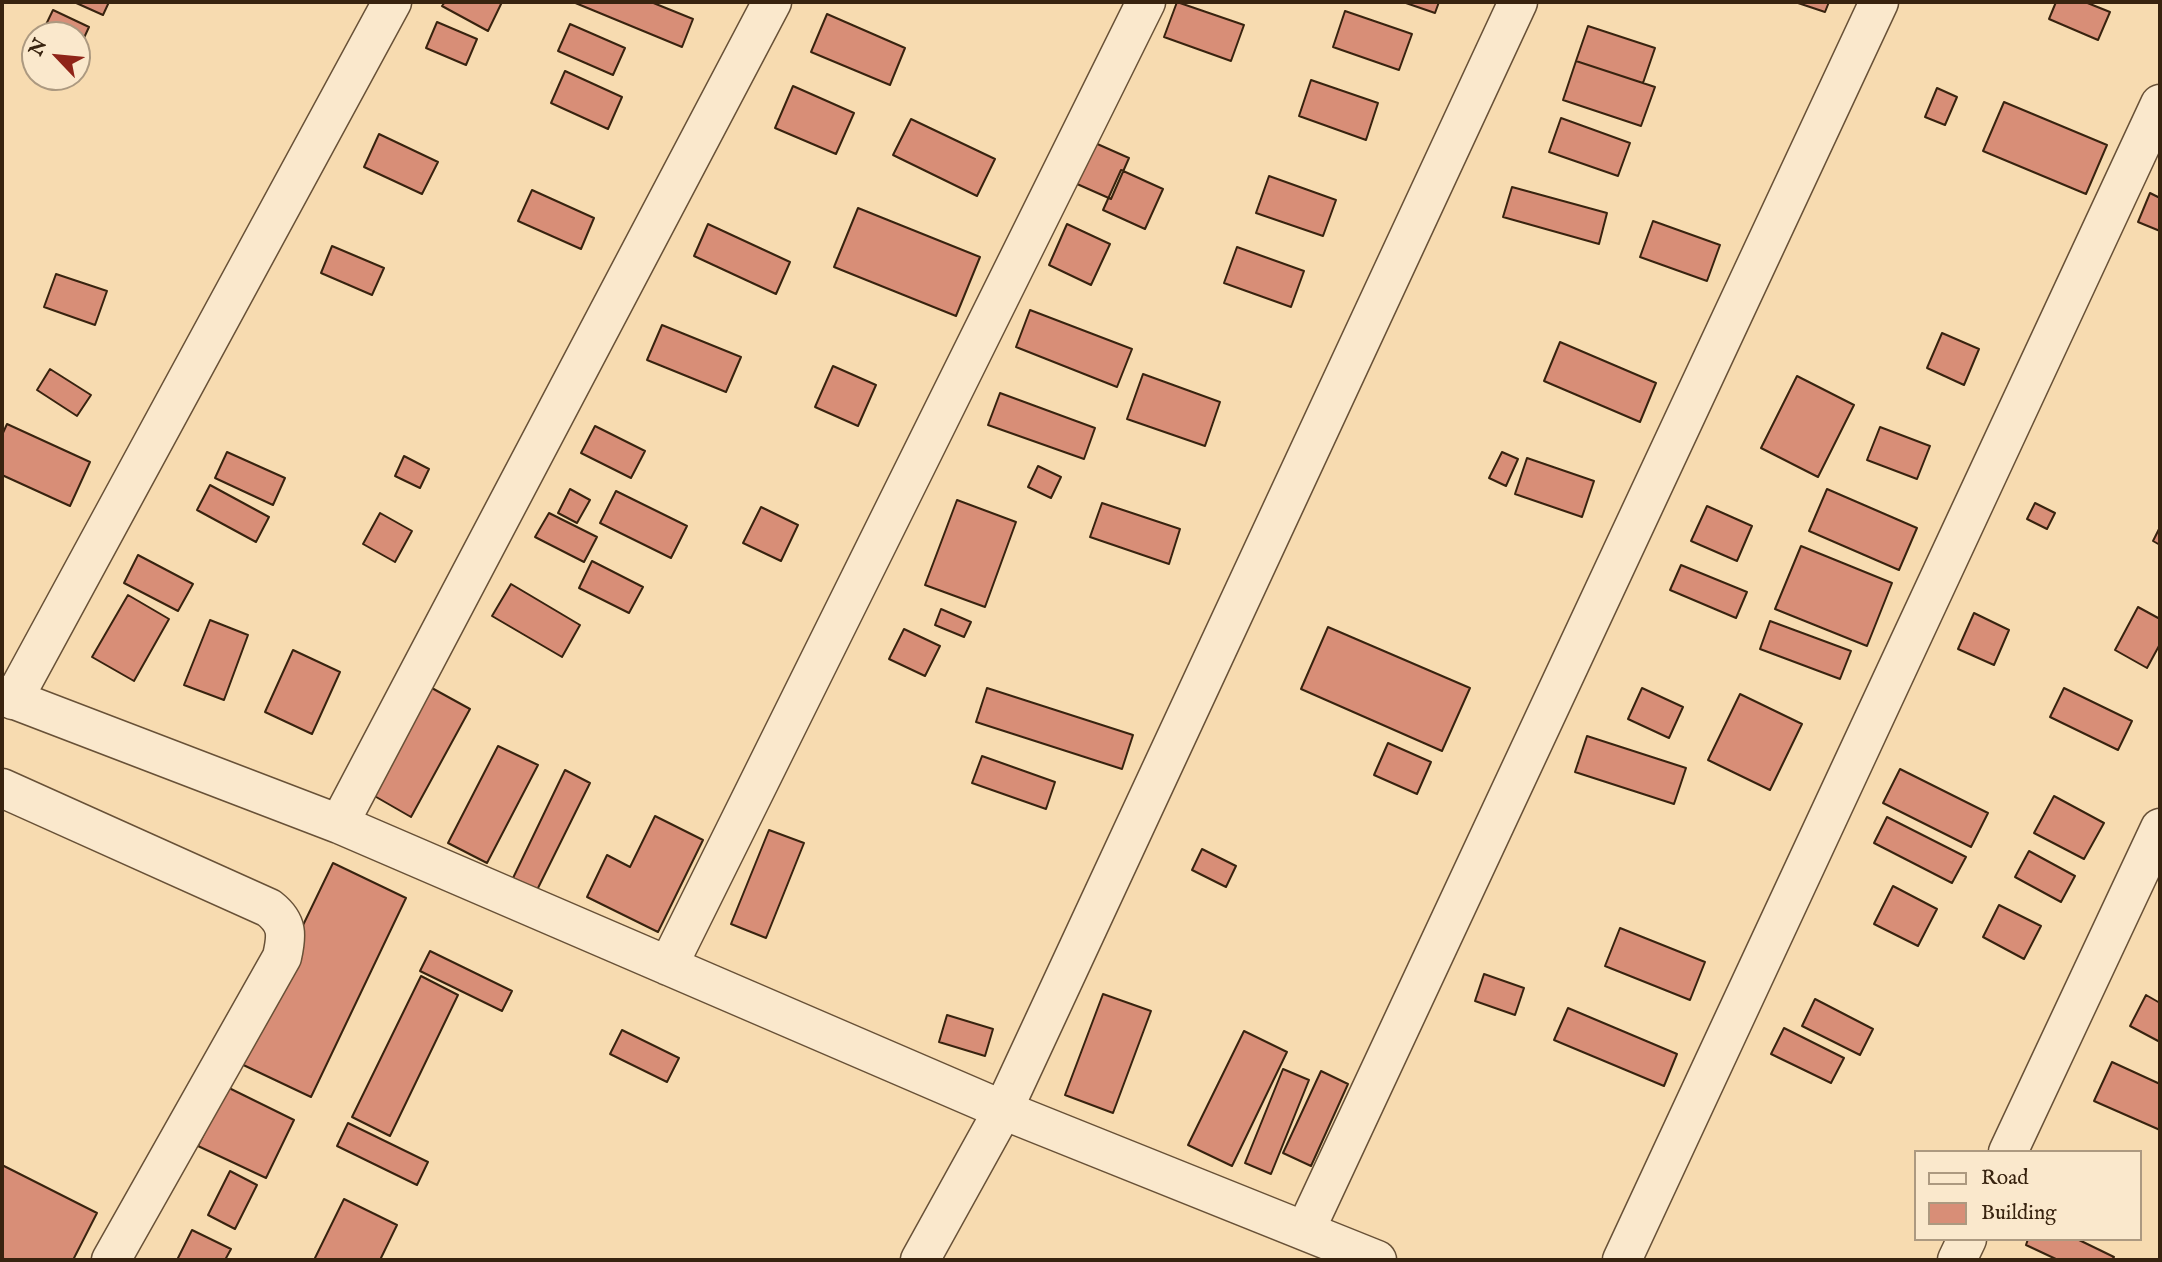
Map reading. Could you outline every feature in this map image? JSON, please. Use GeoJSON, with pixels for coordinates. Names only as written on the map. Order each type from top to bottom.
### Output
{"type":"FeatureCollection","features":[{"type":"Feature","properties":{"kind":"street"},"geometry":{"type":"LineString","coordinates":[[392,2],[8,697],[339,824],[1003,1110],[1377,1260]]}},
{"type":"Feature","properties":{"kind":"street"},"geometry":{"type":"LineString","coordinates":[[339,824],[772,2]]}},
{"type":"Feature","properties":{"kind":"street"},"geometry":{"type":"LineString","coordinates":[[668,966],[1146,2]]}},
{"type":"Feature","properties":{"kind":"street"},"geometry":{"type":"LineString","coordinates":[[920,1260],[1003,1110],[1518,2]]}},
{"type":"Feature","properties":{"kind":"street"},"geometry":{"type":"LineString","coordinates":[[1305,1231],[1879,2]]}},
{"type":"Feature","properties":{"kind":"street"},"geometry":{"type":"LineString","coordinates":[[1622,1260],[2160,104]]}},
{"type":"Feature","properties":{"kind":"street"},"geometry":{"type":"LineString","coordinates":[[2,788],[269,908],[279,916],[284,927],[286,940],[282,957],[111,1260]]}},
{"type":"Feature","properties":{"kind":"street"},"geometry":{"type":"LineString","coordinates":[[2009,1150],[2160,828]]}},
{"type":"Feature","properties":{"kind":"street"},"geometry":{"type":"LineString","coordinates":[[1957,1260],[1966,1241]]}},
{"type":"Feature","properties":{"kind":"building"},"geometry":{"type":"Polygon","coordinates":[[[74,2],[109,2],[103,15],[74,2]]]}},
{"type":"Feature","properties":{"kind":"building"},"geometry":{"type":"Polygon","coordinates":[[[445,2],[502,2],[488,31],[442,6],[445,2]]]}},
{"type":"Feature","properties":{"kind":"building"},"geometry":{"type":"Polygon","coordinates":[[[573,2],[651,2],[693,19],[682,47],[573,2]]]}},
{"type":"Feature","properties":{"kind":"building"},"geometry":{"type":"Polygon","coordinates":[[[1177,2],[1244,25],[1231,61],[1164,37],[1177,2]]]}},
{"type":"Feature","properties":{"kind":"building"},"geometry":{"type":"Polygon","coordinates":[[[1403,2],[1439,2],[1435,13],[1403,2]]]}},
{"type":"Feature","properties":{"kind":"building"},"geometry":{"type":"Polygon","coordinates":[[[1795,2],[1829,2],[1825,12],[1795,2]]]}},
{"type":"Feature","properties":{"kind":"building"},"geometry":{"type":"Polygon","coordinates":[[[2056,2],[2085,2],[2110,12],[2098,40],[2049,19],[2056,2]]]}},
{"type":"Feature","properties":{"kind":"building"},"geometry":{"type":"Polygon","coordinates":[[[53,10],[76,21],[48,21],[53,10]]]}},
{"type":"Feature","properties":{"kind":"building"},"geometry":{"type":"Polygon","coordinates":[[[1345,11],[1412,34],[1399,70],[1333,47],[1345,11]]]}},
{"type":"Feature","properties":{"kind":"building"},"geometry":{"type":"Polygon","coordinates":[[[827,14],[905,48],[890,85],[811,52],[827,14]]]}},
{"type":"Feature","properties":{"kind":"building"},"geometry":{"type":"Polygon","coordinates":[[[437,22],[477,39],[466,65],[426,48],[437,22]]]}},
{"type":"Feature","properties":{"kind":"building"},"geometry":{"type":"Polygon","coordinates":[[[570,24],[625,48],[613,75],[558,51],[570,24]]]}},
{"type":"Feature","properties":{"kind":"building"},"geometry":{"type":"Polygon","coordinates":[[[1588,26],[1655,48],[1643,83],[1576,61],[1588,26]]]}},
{"type":"Feature","properties":{"kind":"building"},"geometry":{"type":"Polygon","coordinates":[[[1576,61],[1655,87],[1641,126],[1563,100],[1576,61]]]}},
{"type":"Feature","properties":{"kind":"building"},"geometry":{"type":"Polygon","coordinates":[[[565,71],[622,97],[608,129],[551,103],[565,71]]]}},
{"type":"Feature","properties":{"kind":"building"},"geometry":{"type":"Polygon","coordinates":[[[1311,80],[1378,103],[1366,140],[1299,116],[1311,80]]]}},
{"type":"Feature","properties":{"kind":"building"},"geometry":{"type":"Polygon","coordinates":[[[793,86],[854,113],[836,154],[775,128],[793,86]]]}},
{"type":"Feature","properties":{"kind":"building"},"geometry":{"type":"Polygon","coordinates":[[[1937,88],[1957,97],[1945,125],[1925,117],[1937,88]]]}},
{"type":"Feature","properties":{"kind":"building"},"geometry":{"type":"Polygon","coordinates":[[[2004,102],[2107,145],[2086,194],[1983,151],[2004,102]]]}},
{"type":"Feature","properties":{"kind":"building"},"geometry":{"type":"Polygon","coordinates":[[[1561,118],[1630,143],[1618,176],[1549,152],[1561,118]]]}},
{"type":"Feature","properties":{"kind":"building"},"geometry":{"type":"Polygon","coordinates":[[[911,119],[995,159],[977,196],[893,155],[911,119]]]}},
{"type":"Feature","properties":{"kind":"building"},"geometry":{"type":"Polygon","coordinates":[[[379,134],[438,162],[422,194],[364,167],[379,134]]]}},
{"type":"Feature","properties":{"kind":"building"},"geometry":{"type":"Polygon","coordinates":[[[1086,139],[1129,158],[1111,199],[1068,180],[1086,139]]]}},
{"type":"Feature","properties":{"kind":"building"},"geometry":{"type":"Polygon","coordinates":[[[1121,170],[1163,189],[1145,229],[1103,210],[1121,170]]]}},
{"type":"Feature","properties":{"kind":"building"},"geometry":{"type":"Polygon","coordinates":[[[1269,176],[1336,200],[1323,236],[1256,213],[1269,176]]]}},
{"type":"Feature","properties":{"kind":"building"},"geometry":{"type":"Polygon","coordinates":[[[1512,187],[1607,213],[1599,244],[1503,217],[1512,187]]]}},
{"type":"Feature","properties":{"kind":"building"},"geometry":{"type":"Polygon","coordinates":[[[532,190],[594,218],[581,249],[518,221],[532,190]]]}},
{"type":"Feature","properties":{"kind":"building"},"geometry":{"type":"Polygon","coordinates":[[[2150,193],[2160,198],[2160,231],[2138,222],[2150,193]]]}},
{"type":"Feature","properties":{"kind":"building"},"geometry":{"type":"Polygon","coordinates":[[[858,208],[980,257],[956,316],[834,267],[858,208]]]}},
{"type":"Feature","properties":{"kind":"building"},"geometry":{"type":"Polygon","coordinates":[[[1653,221],[1720,245],[1707,281],[1640,257],[1653,221]]]}},
{"type":"Feature","properties":{"kind":"building"},"geometry":{"type":"Polygon","coordinates":[[[708,224],[790,262],[776,294],[694,256],[708,224]]]}},
{"type":"Feature","properties":{"kind":"building"},"geometry":{"type":"Polygon","coordinates":[[[1067,224],[1110,244],[1091,285],[1049,265],[1067,224]]]}},
{"type":"Feature","properties":{"kind":"building"},"geometry":{"type":"Polygon","coordinates":[[[332,246],[384,268],[372,295],[321,273],[332,246]]]}},
{"type":"Feature","properties":{"kind":"building"},"geometry":{"type":"Polygon","coordinates":[[[1237,247],[1304,271],[1291,307],[1224,283],[1237,247]]]}},
{"type":"Feature","properties":{"kind":"building"},"geometry":{"type":"Polygon","coordinates":[[[56,274],[107,291],[95,325],[44,307],[56,274]]]}},
{"type":"Feature","properties":{"kind":"building"},"geometry":{"type":"Polygon","coordinates":[[[1030,310],[1132,349],[1117,387],[1016,347],[1030,310]]]}},
{"type":"Feature","properties":{"kind":"building"},"geometry":{"type":"Polygon","coordinates":[[[662,325],[741,357],[726,392],[647,360],[662,325]]]}},
{"type":"Feature","properties":{"kind":"building"},"geometry":{"type":"Polygon","coordinates":[[[1942,333],[1979,349],[1964,385],[1927,368],[1942,333]]]}},
{"type":"Feature","properties":{"kind":"building"},"geometry":{"type":"Polygon","coordinates":[[[1560,342],[1656,383],[1640,422],[1544,381],[1560,342]]]}},
{"type":"Feature","properties":{"kind":"building"},"geometry":{"type":"Polygon","coordinates":[[[833,366],[876,385],[858,426],[815,407],[833,366]]]}},
{"type":"Feature","properties":{"kind":"building"},"geometry":{"type":"Polygon","coordinates":[[[50,369],[91,395],[77,416],[37,390],[50,369]]]}},
{"type":"Feature","properties":{"kind":"building"},"geometry":{"type":"Polygon","coordinates":[[[1143,374],[1220,402],[1205,446],[1127,419],[1143,374]]]}},
{"type":"Feature","properties":{"kind":"building"},"geometry":{"type":"Polygon","coordinates":[[[1797,376],[1854,405],[1818,477],[1761,448],[1797,376]]]}},
{"type":"Feature","properties":{"kind":"building"},"geometry":{"type":"Polygon","coordinates":[[[1000,393],[1095,428],[1084,459],[988,425],[1000,393]]]}},
{"type":"Feature","properties":{"kind":"building"},"geometry":{"type":"Polygon","coordinates":[[[7,424],[90,462],[70,506],[2,475],[2,435],[7,424]]]}},
{"type":"Feature","properties":{"kind":"building"},"geometry":{"type":"Polygon","coordinates":[[[595,426],[645,451],[631,478],[581,453],[595,426]]]}},
{"type":"Feature","properties":{"kind":"building"},"geometry":{"type":"Polygon","coordinates":[[[1880,427],[1930,446],[1917,479],[1867,460],[1880,427]]]}},
{"type":"Feature","properties":{"kind":"building"},"geometry":{"type":"Polygon","coordinates":[[[227,452],[285,478],[273,505],[215,478],[227,452]]]}},
{"type":"Feature","properties":{"kind":"building"},"geometry":{"type":"Polygon","coordinates":[[[1502,452],[1518,459],[1506,486],[1489,478],[1502,452]]]}},
{"type":"Feature","properties":{"kind":"building"},"geometry":{"type":"Polygon","coordinates":[[[404,456],[429,469],[420,488],[395,476],[404,456]]]}},
{"type":"Feature","properties":{"kind":"building"},"geometry":{"type":"Polygon","coordinates":[[[1527,458],[1594,481],[1582,517],[1515,494],[1527,458]]]}},
{"type":"Feature","properties":{"kind":"building"},"geometry":{"type":"Polygon","coordinates":[[[1038,466],[1061,477],[1051,498],[1028,487],[1038,466]]]}},
{"type":"Feature","properties":{"kind":"building"},"geometry":{"type":"Polygon","coordinates":[[[210,485],[269,517],[256,542],[197,510],[210,485]]]}},
{"type":"Feature","properties":{"kind":"building"},"geometry":{"type":"Polygon","coordinates":[[[570,489],[590,500],[577,523],[558,513],[570,489]]]}},
{"type":"Feature","properties":{"kind":"building"},"geometry":{"type":"Polygon","coordinates":[[[1827,489],[1917,528],[1899,570],[1809,531],[1827,489]]]}},
{"type":"Feature","properties":{"kind":"building"},"geometry":{"type":"Polygon","coordinates":[[[616,491],[687,526],[671,558],[600,523],[616,491]]]}},
{"type":"Feature","properties":{"kind":"building"},"geometry":{"type":"Polygon","coordinates":[[[957,500],[1016,522],[985,607],[925,585],[957,500]]]}},
{"type":"Feature","properties":{"kind":"building"},"geometry":{"type":"Polygon","coordinates":[[[1102,503],[1180,529],[1169,564],[1090,537],[1102,503]]]}},
{"type":"Feature","properties":{"kind":"building"},"geometry":{"type":"Polygon","coordinates":[[[2035,503],[2055,513],[2047,529],[2027,519],[2035,503]]]}},
{"type":"Feature","properties":{"kind":"building"},"geometry":{"type":"Polygon","coordinates":[[[1707,506],[1752,526],[1737,561],[1691,541],[1707,506]]]}},
{"type":"Feature","properties":{"kind":"building"},"geometry":{"type":"Polygon","coordinates":[[[761,507],[798,525],[781,561],[743,543],[761,507]]]}},
{"type":"Feature","properties":{"kind":"building"},"geometry":{"type":"Polygon","coordinates":[[[380,513],[412,531],[395,562],[363,544],[380,513]]]}},
{"type":"Feature","properties":{"kind":"building"},"geometry":{"type":"Polygon","coordinates":[[[549,513],[597,537],[584,562],[535,537],[549,513]]]}},
{"type":"Feature","properties":{"kind":"building"},"geometry":{"type":"Polygon","coordinates":[[[2160,527],[2160,545],[2153,541],[2160,527]]]}},
{"type":"Feature","properties":{"kind":"building"},"geometry":{"type":"Polygon","coordinates":[[[1801,546],[1892,583],[1867,646],[1775,609],[1801,546]]]}},
{"type":"Feature","properties":{"kind":"building"},"geometry":{"type":"Polygon","coordinates":[[[138,555],[193,584],[178,611],[124,583],[138,555]]]}},
{"type":"Feature","properties":{"kind":"building"},"geometry":{"type":"Polygon","coordinates":[[[592,561],[643,587],[629,613],[579,588],[592,561]]]}},
{"type":"Feature","properties":{"kind":"building"},"geometry":{"type":"Polygon","coordinates":[[[1681,565],[1747,592],[1736,618],[1670,590],[1681,565]]]}},
{"type":"Feature","properties":{"kind":"building"},"geometry":{"type":"Polygon","coordinates":[[[511,584],[580,625],[562,657],[492,616],[511,584]]]}},
{"type":"Feature","properties":{"kind":"building"},"geometry":{"type":"Polygon","coordinates":[[[128,595],[169,619],[134,681],[92,657],[128,595]]]}},
{"type":"Feature","properties":{"kind":"building"},"geometry":{"type":"Polygon","coordinates":[[[2138,607],[2160,619],[2160,644],[2147,668],[2115,650],[2138,607]]]}},
{"type":"Feature","properties":{"kind":"building"},"geometry":{"type":"Polygon","coordinates":[[[941,609],[971,622],[964,637],[935,625],[941,609]]]}},
{"type":"Feature","properties":{"kind":"building"},"geometry":{"type":"Polygon","coordinates":[[[1974,613],[2009,630],[1994,665],[1958,649],[1974,613]]]}},
{"type":"Feature","properties":{"kind":"building"},"geometry":{"type":"Polygon","coordinates":[[[210,620],[248,635],[224,700],[184,685],[210,620]]]}},
{"type":"Feature","properties":{"kind":"building"},"geometry":{"type":"Polygon","coordinates":[[[1770,621],[1851,651],[1840,679],[1760,649],[1770,621]]]}},
{"type":"Feature","properties":{"kind":"building"},"geometry":{"type":"Polygon","coordinates":[[[1328,627],[1470,688],[1442,751],[1301,689],[1328,627]]]}},
{"type":"Feature","properties":{"kind":"building"},"geometry":{"type":"Polygon","coordinates":[[[904,629],[940,646],[925,676],[889,659],[904,629]]]}},
{"type":"Feature","properties":{"kind":"building"},"geometry":{"type":"Polygon","coordinates":[[[293,650],[340,672],[312,734],[265,712],[293,650]]]}},
{"type":"Feature","properties":{"kind":"building"},"geometry":{"type":"Polygon","coordinates":[[[430,687],[470,709],[411,817],[371,794],[430,687]]]}},
{"type":"Feature","properties":{"kind":"building"},"geometry":{"type":"Polygon","coordinates":[[[987,688],[1133,735],[1122,769],[976,722],[987,688]]]}},
{"type":"Feature","properties":{"kind":"building"},"geometry":{"type":"Polygon","coordinates":[[[1642,688],[1683,707],[1669,738],[1628,719],[1642,688]]]}},
{"type":"Feature","properties":{"kind":"building"},"geometry":{"type":"Polygon","coordinates":[[[2064,688],[2132,721],[2118,750],[2050,717],[2064,688]]]}},
{"type":"Feature","properties":{"kind":"building"},"geometry":{"type":"Polygon","coordinates":[[[1740,694],[1802,724],[1770,790],[1708,760],[1740,694]]]}},
{"type":"Feature","properties":{"kind":"building"},"geometry":{"type":"Polygon","coordinates":[[[1587,736],[1686,768],[1674,804],[1575,772],[1587,736]]]}},
{"type":"Feature","properties":{"kind":"building"},"geometry":{"type":"Polygon","coordinates":[[[1388,743],[1431,762],[1417,794],[1374,775],[1388,743]]]}},
{"type":"Feature","properties":{"kind":"building"},"geometry":{"type":"Polygon","coordinates":[[[498,746],[538,765],[487,863],[448,843],[498,746]]]}},
{"type":"Feature","properties":{"kind":"building"},"geometry":{"type":"Polygon","coordinates":[[[982,756],[1055,782],[1046,809],[972,783],[982,756]]]}},
{"type":"Feature","properties":{"kind":"building"},"geometry":{"type":"Polygon","coordinates":[[[1900,769],[1988,813],[1971,847],[1883,803],[1900,769]]]}},
{"type":"Feature","properties":{"kind":"building"},"geometry":{"type":"Polygon","coordinates":[[[565,770],[590,783],[537,890],[513,878],[565,770]]]}},
{"type":"Feature","properties":{"kind":"building"},"geometry":{"type":"Polygon","coordinates":[[[2054,796],[2104,823],[2084,859],[2034,833],[2054,796]]]}},
{"type":"Feature","properties":{"kind":"building"},"geometry":{"type":"Polygon","coordinates":[[[655,816],[703,840],[658,932],[587,897],[607,855],[630,867],[655,816]]]}},
{"type":"Feature","properties":{"kind":"building"},"geometry":{"type":"Polygon","coordinates":[[[1887,817],[1966,857],[1952,883],[1874,843],[1887,817]]]}},
{"type":"Feature","properties":{"kind":"building"},"geometry":{"type":"Polygon","coordinates":[[[769,830],[804,843],[766,938],[731,924],[769,830]]]}},
{"type":"Feature","properties":{"kind":"building"},"geometry":{"type":"Polygon","coordinates":[[[1202,849],[1236,866],[1226,887],[1192,870],[1202,849]]]}},
{"type":"Feature","properties":{"kind":"building"},"geometry":{"type":"Polygon","coordinates":[[[2029,851],[2075,876],[2061,902],[2015,877],[2029,851]]]}},
{"type":"Feature","properties":{"kind":"building"},"geometry":{"type":"Polygon","coordinates":[[[333,863],[406,898],[311,1097],[237,1062],[333,863]]]}},
{"type":"Feature","properties":{"kind":"building"},"geometry":{"type":"Polygon","coordinates":[[[1893,886],[1937,909],[1918,946],[1874,924],[1893,886]]]}},
{"type":"Feature","properties":{"kind":"building"},"geometry":{"type":"Polygon","coordinates":[[[1999,905],[2041,926],[2024,959],[1983,937],[1999,905]]]}},
{"type":"Feature","properties":{"kind":"building"},"geometry":{"type":"Polygon","coordinates":[[[1620,928],[1705,962],[1690,1000],[1605,966],[1620,928]]]}},
{"type":"Feature","properties":{"kind":"building"},"geometry":{"type":"Polygon","coordinates":[[[430,951],[512,991],[502,1011],[420,971],[430,951]]]}},
{"type":"Feature","properties":{"kind":"building"},"geometry":{"type":"Polygon","coordinates":[[[1484,974],[1524,988],[1515,1015],[1475,1001],[1484,974]]]}},
{"type":"Feature","properties":{"kind":"building"},"geometry":{"type":"Polygon","coordinates":[[[421,976],[458,995],[390,1136],[352,1117],[421,976]]]}},
{"type":"Feature","properties":{"kind":"building"},"geometry":{"type":"Polygon","coordinates":[[[1103,994],[1151,1011],[1113,1113],[1065,1095],[1103,994]]]}},
{"type":"Feature","properties":{"kind":"building"},"geometry":{"type":"Polygon","coordinates":[[[2146,995],[2160,1003],[2160,1042],[2130,1026],[2146,995]]]}},
{"type":"Feature","properties":{"kind":"building"},"geometry":{"type":"Polygon","coordinates":[[[1815,999],[1873,1029],[1860,1055],[1802,1026],[1815,999]]]}},
{"type":"Feature","properties":{"kind":"building"},"geometry":{"type":"Polygon","coordinates":[[[1568,1008],[1677,1054],[1664,1086],[1554,1040],[1568,1008]]]}},
{"type":"Feature","properties":{"kind":"building"},"geometry":{"type":"Polygon","coordinates":[[[947,1015],[993,1029],[985,1056],[939,1042],[947,1015]]]}},
{"type":"Feature","properties":{"kind":"building"},"geometry":{"type":"Polygon","coordinates":[[[1784,1028],[1844,1058],[1831,1083],[1771,1054],[1784,1028]]]}},
{"type":"Feature","properties":{"kind":"building"},"geometry":{"type":"Polygon","coordinates":[[[622,1030],[679,1058],[667,1082],[610,1054],[622,1030]]]}},
{"type":"Feature","properties":{"kind":"building"},"geometry":{"type":"Polygon","coordinates":[[[1244,1031],[1287,1052],[1232,1166],[1188,1145],[1244,1031]]]}},
{"type":"Feature","properties":{"kind":"building"},"geometry":{"type":"Polygon","coordinates":[[[2112,1062],[2160,1084],[2160,1130],[2094,1101],[2112,1062]]]}},
{"type":"Feature","properties":{"kind":"building"},"geometry":{"type":"Polygon","coordinates":[[[1283,1069],[1309,1080],[1271,1174],[1245,1163],[1283,1069]]]}},
{"type":"Feature","properties":{"kind":"building"},"geometry":{"type":"Polygon","coordinates":[[[1321,1071],[1348,1084],[1311,1166],[1283,1153],[1321,1071]]]}},
{"type":"Feature","properties":{"kind":"building"},"geometry":{"type":"Polygon","coordinates":[[[227,1087],[294,1120],[266,1178],[198,1146],[227,1087]]]}},
{"type":"Feature","properties":{"kind":"building"},"geometry":{"type":"Polygon","coordinates":[[[348,1123],[428,1162],[417,1185],[337,1146],[348,1123]]]}},
{"type":"Feature","properties":{"kind":"building"},"geometry":{"type":"Polygon","coordinates":[[[2,1165],[97,1213],[73,1260],[2,1258],[2,1165]]]}},
{"type":"Feature","properties":{"kind":"building"},"geometry":{"type":"Polygon","coordinates":[[[230,1171],[257,1185],[235,1229],[208,1215],[230,1171]]]}},
{"type":"Feature","properties":{"kind":"building"},"geometry":{"type":"Polygon","coordinates":[[[344,1199],[397,1225],[380,1260],[314,1260],[344,1199]]]}},
{"type":"Feature","properties":{"kind":"building"},"geometry":{"type":"Polygon","coordinates":[[[192,1230],[231,1249],[225,1260],[177,1260],[192,1230]]]}},
{"type":"Feature","properties":{"kind":"building"},"geometry":{"type":"Polygon","coordinates":[[[2027,1241],[2081,1241],[2114,1257],[2112,1260],[2058,1260],[2026,1245],[2027,1241]]]}}]}
